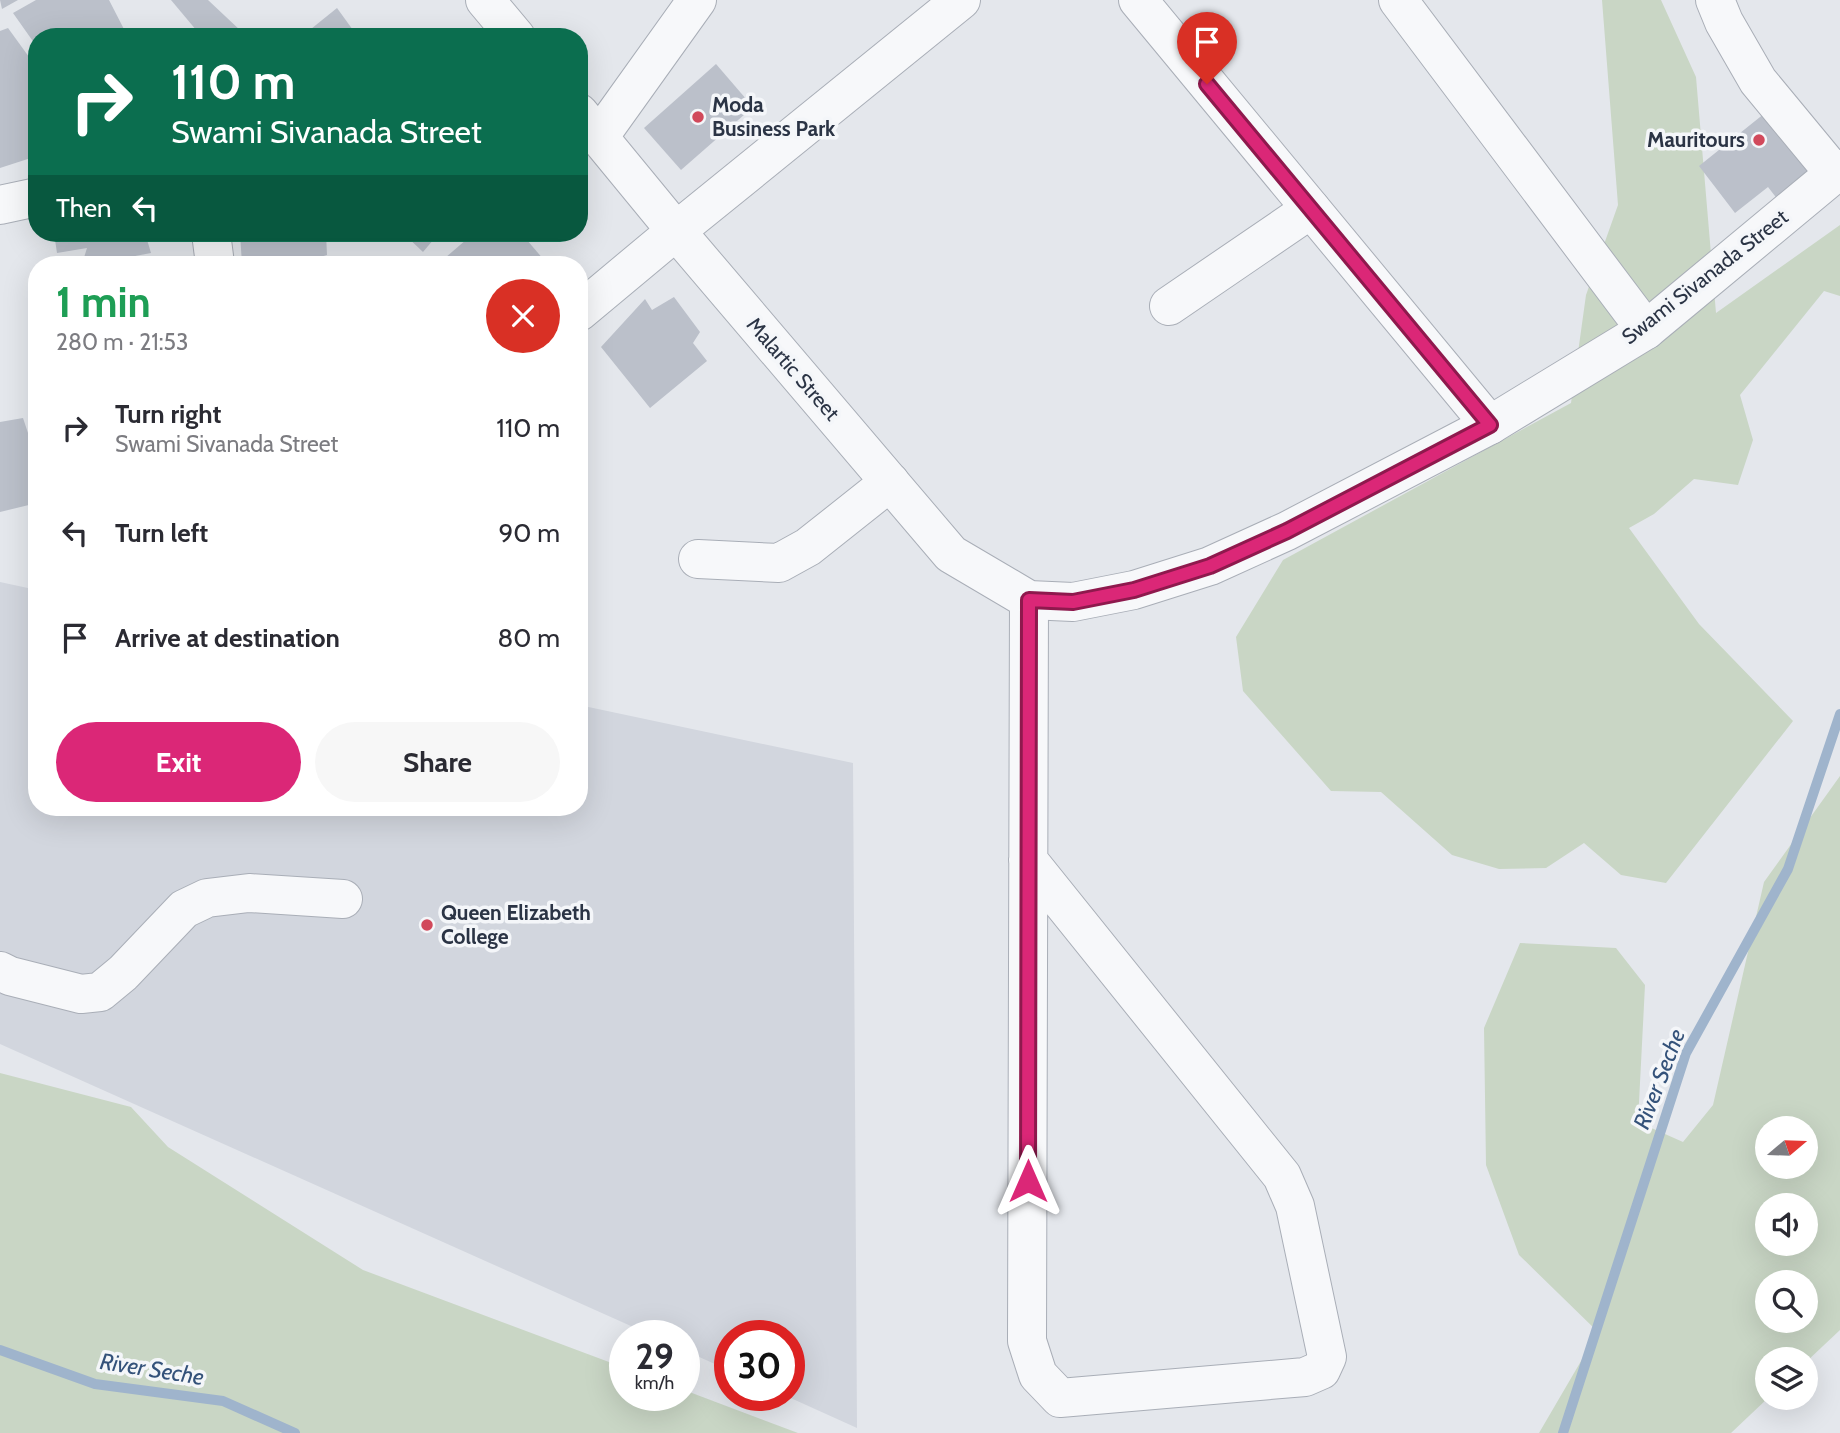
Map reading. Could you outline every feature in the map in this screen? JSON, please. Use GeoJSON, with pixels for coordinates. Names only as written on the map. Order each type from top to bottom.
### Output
{"type":"FeatureCollection","features":[{"type":"Feature","properties":{"kind":"street"},"geometry":{"type":"LineString","coordinates":[[485,0],[508,28]]}},
{"type":"Feature","properties":{"kind":"street"},"geometry":{"type":"LineString","coordinates":[[589,125],[697,0]]}},
{"type":"Feature","properties":{"kind":"street"},"geometry":{"type":"LineString","coordinates":[[588,305],[961,0]]}},
{"type":"Feature","properties":{"kind":"street"},"geometry":{"type":"LineString","coordinates":[[1138,0],[1490,425]]}},
{"type":"Feature","properties":{"kind":"street"},"geometry":{"type":"LineString","coordinates":[[1398,0],[1646,330]]}},
{"type":"Feature","properties":{"kind":"street"},"geometry":{"type":"LineString","coordinates":[[1715,0],[1724,22],[1758,81],[1837,171]]}},
{"type":"Feature","properties":{"kind":"street","name":"Malartic Street"},"geometry":{"type":"LineString","coordinates":[[589,125],[676,232],[951,554],[1029,600]]}},
{"type":"Feature","properties":{"kind":"street","name":"Swami Sivanada Street"},"geometry":{"type":"LineString","coordinates":[[1029,600],[1073,602],[1134,590],[1210,566],[1287,531],[1490,425],[1646,330],[1837,171]]}},
{"type":"Feature","properties":{"kind":"street"},"geometry":{"type":"LineString","coordinates":[[0,205],[28,199]]}},
{"type":"Feature","properties":{"kind":"street"},"geometry":{"type":"LineString","coordinates":[[1169,306],[1311,209]]}},
{"type":"Feature","properties":{"kind":"street"},"geometry":{"type":"LineString","coordinates":[[698,559],[779,563],[808,547],[890,482]]}},
{"type":"Feature","properties":{"kind":"street"},"geometry":{"type":"LineString","coordinates":[[1028,860],[1282,1176],[1295,1206],[1327,1357],[1321,1370],[1305,1377],[1060,1398],[1038,1375],[1027,1341],[1028,860],[1029,600]]}},
{"type":"Feature","properties":{"kind":"street"},"geometry":{"type":"LineString","coordinates":[[0,971],[81,994],[100,992],[123,973],[184,909],[207,898],[250,893],[343,899]]}},
{"type":"Feature","properties":{"kind":"shaded area","name":"Queen Elizabeth College"},"geometry":{"type":"Polygon","coordinates":[[[0,582],[28,588],[28,816],[588,816],[588,707],[853,763],[857,1428],[805,1404],[805,1320],[714,1320],[714,1364],[700,1357],[700,1320],[617,1320],[0,1044],[0,582]]]}},
{"type":"Feature","properties":{"kind":"green space"},"geometry":{"type":"Polygon","coordinates":[[[1602,0],[1661,0],[1696,77],[1716,313],[1840,225],[1840,296],[1824,291],[1740,395],[1753,440],[1738,485],[1694,479],[1654,514],[1629,528],[1699,624],[1793,721],[1666,883],[1621,875],[1584,843],[1546,868],[1499,869],[1452,855],[1381,792],[1331,791],[1243,691],[1236,637],[1283,560],[1571,403],[1586,295],[1618,205],[1602,0]]]}},
{"type":"Feature","properties":{"kind":"green space"},"geometry":{"type":"Polygon","coordinates":[[[1840,776],[1840,1330],[1818,1351],[1818,1347],[1755,1347],[1755,1410],[1731,1433],[1539,1433],[1598,1332],[1519,1255],[1486,1165],[1484,1028],[1520,943],[1616,948],[1645,985],[1638,1122],[1683,1142],[1713,1105],[1764,882],[1840,776]]]}},
{"type":"Feature","properties":{"kind":"green space"},"geometry":{"type":"Polygon","coordinates":[[[0,1073],[131,1107],[168,1147],[363,1270],[609,1362],[609,1411],[700,1411],[700,1396],[714,1401],[714,1411],[740,1411],[798,1433],[0,1433],[0,1073]]]}},
{"type":"Feature","properties":{"kind":"building"},"geometry":{"type":"Polygon","coordinates":[[[0,0],[18,0],[2,9],[0,0]]]}},
{"type":"Feature","properties":{"kind":"building"},"geometry":{"type":"Polygon","coordinates":[[[36,0],[109,0],[123,28],[28,28],[28,34],[13,13],[36,0]]]}},
{"type":"Feature","properties":{"kind":"building"},"geometry":{"type":"Polygon","coordinates":[[[171,0],[208,0],[238,28],[194,28],[171,0]]]}},
{"type":"Feature","properties":{"kind":"building"},"geometry":{"type":"Polygon","coordinates":[[[337,8],[351,28],[312,28],[337,8]]]}},
{"type":"Feature","properties":{"kind":"building"},"geometry":{"type":"Polygon","coordinates":[[[8,28],[28,56],[28,159],[0,168],[0,31],[8,28]]]}},
{"type":"Feature","properties":{"kind":"building","name":"Moda Business Park"},"geometry":{"type":"Polygon","coordinates":[[[716,64],[753,107],[681,170],[644,128],[716,64]]]}},
{"type":"Feature","properties":{"kind":"building","name":"Mauritours"},"geometry":{"type":"Polygon","coordinates":[[[1765,113],[1816,177],[1782,205],[1768,187],[1735,213],[1699,166],[1765,113]]]}},
{"type":"Feature","properties":{"kind":"building"},"geometry":{"type":"Polygon","coordinates":[[[55,242],[148,242],[151,253],[135,256],[84,256],[87,248],[57,253],[55,242]]]}},
{"type":"Feature","properties":{"kind":"building"},"geometry":{"type":"Polygon","coordinates":[[[241,242],[326,242],[327,255],[324,256],[241,256],[241,242]]]}},
{"type":"Feature","properties":{"kind":"building"},"geometry":{"type":"Polygon","coordinates":[[[412,242],[431,242],[423,252],[412,242]]]}},
{"type":"Feature","properties":{"kind":"building"},"geometry":{"type":"Polygon","coordinates":[[[464,242],[529,242],[541,256],[447,256],[464,242]]]}},
{"type":"Feature","properties":{"kind":"building"},"geometry":{"type":"Polygon","coordinates":[[[674,297],[700,332],[693,343],[707,361],[650,408],[601,347],[645,299],[652,310],[674,297]]]}},
{"type":"Feature","properties":{"kind":"building"},"geometry":{"type":"Polygon","coordinates":[[[23,418],[28,433],[28,505],[0,512],[0,422],[23,418]]]}},
{"type":"Feature","properties":{"kind":"waterway","name":"River Seche"},"geometry":{"type":"LineString","coordinates":[[1563,1433],[1686,1053],[1788,869],[1840,714]]}},
{"type":"Feature","properties":{"kind":"waterway","name":"River Seche"},"geometry":{"type":"LineString","coordinates":[[0,1350],[95,1384],[223,1401],[295,1433]]}},
{"type":"Feature","properties":{"kind":"place","name":"Moda Business Park"},"geometry":{"type":"Point","coordinates":[698,117]}},
{"type":"Feature","properties":{"kind":"place","name":"Mauritours"},"geometry":{"type":"Point","coordinates":[1759,140]}},
{"type":"Feature","properties":{"kind":"place","name":"Queen Elizabeth College"},"geometry":{"type":"Point","coordinates":[427,925]}},
{"type":"Feature","properties":{"kind":"route"},"geometry":{"type":"LineString","coordinates":[[1028,1181],[1029,600],[1073,602],[1134,590],[1210,566],[1287,531],[1490,425],[1207,84]]}}]}
